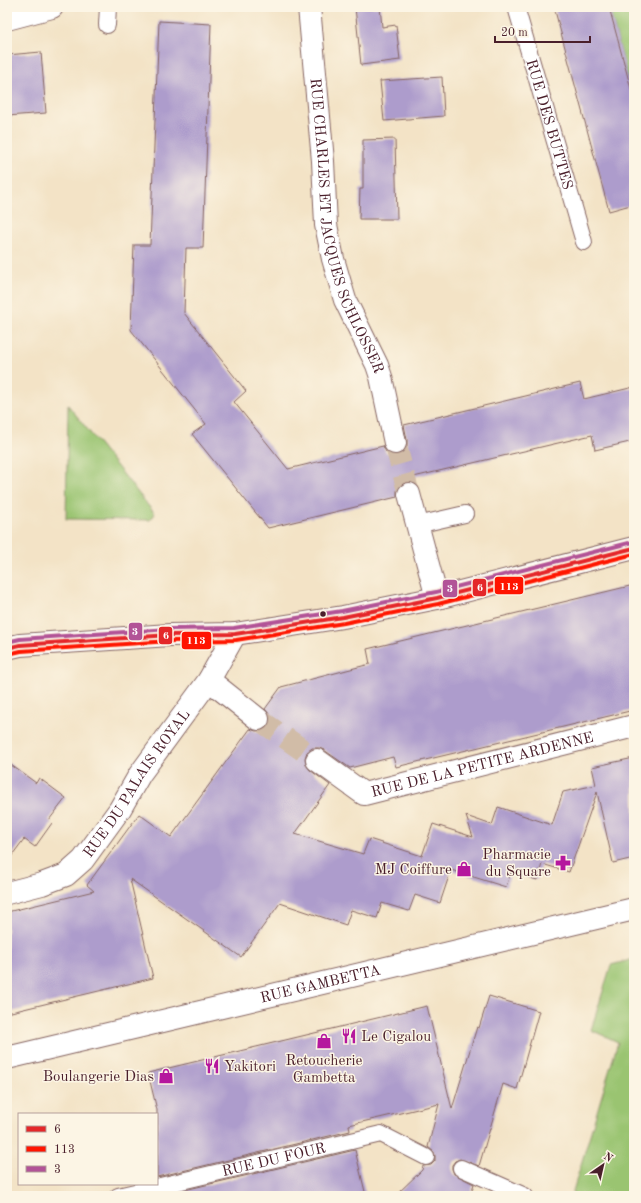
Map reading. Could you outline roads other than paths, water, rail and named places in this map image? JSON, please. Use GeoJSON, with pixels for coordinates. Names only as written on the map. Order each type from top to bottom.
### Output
{"type":"FeatureCollection","features":[{"type":"Feature","properties":{"kind":"street"},"geometry":{"type":"LineString","coordinates":[[7,19],[52,7]]}},
{"type":"Feature","properties":{"kind":"street","name":"RUE CHARLES ET JACQUES SCHLOSSER"},"geometry":{"type":"LineString","coordinates":[[309,7],[323,161],[326,225],[333,259],[345,300],[381,377],[395,443]]}},
{"type":"Feature","properties":{"kind":"street"},"geometry":{"type":"LineString","coordinates":[[409,494],[437,598]]}},
{"type":"Feature","properties":{"kind":"street"},"geometry":{"type":"LineString","coordinates":[[7,648],[20,644],[170,634],[235,634],[344,617],[437,598],[634,548]]}},
{"type":"Feature","properties":{"kind":"street","name":"RUE DU PALAIS ROYAL"},"geometry":{"type":"LineString","coordinates":[[7,893],[42,884],[66,875],[83,860],[120,809],[140,774],[209,680],[235,634]]}},
{"type":"Feature","properties":{"kind":"street"},"geometry":{"type":"LineString","coordinates":[[209,680],[258,719]]}},
{"type":"Feature","properties":{"kind":"street","name":"RUE DE LA PETITE ARDENNE"},"geometry":{"type":"LineString","coordinates":[[317,760],[364,794],[634,726]]}},
{"type":"Feature","properties":{"kind":"street","name":"RUE GAMBETTA"},"geometry":{"type":"LineString","coordinates":[[7,1058],[634,909]]}},
{"type":"Feature","properties":{"kind":"lane"},"geometry":{"type":"LineString","coordinates":[[107,25],[108,7]]}},
{"type":"Feature","properties":{"kind":"lane","name":"RUE DES BUTTES"},"geometry":{"type":"LineString","coordinates":[[516,7],[584,242]]}},
{"type":"Feature","properties":{"kind":"lane"},"geometry":{"type":"LineString","coordinates":[[417,525],[465,514]]}},
{"type":"Feature","properties":{"kind":"lane","name":"RUE DU FOUR"},"geometry":{"type":"LineString","coordinates":[[118,1196],[381,1134],[426,1157]]}},
{"type":"Feature","properties":{"kind":"lane"},"geometry":{"type":"LineString","coordinates":[[461,1168],[525,1196]]}},
{"type":"Feature","properties":{"kind":"tunnel"},"geometry":{"type":"LineString","coordinates":[[395,443],[409,494]]}},
{"type":"Feature","properties":{"kind":"tunnel"},"geometry":{"type":"LineString","coordinates":[[258,719],[317,760]]}},
{"type":"Feature","properties":{"kind":"place","name":"Pharmacie du Square"},"geometry":{"type":"Point","coordinates":[563,863]}},
{"type":"Feature","properties":{"kind":"place","name":"MJ Coiffure"},"geometry":{"type":"Point","coordinates":[464,869]}},
{"type":"Feature","properties":{"kind":"place","name":"Le Cigalou"},"geometry":{"type":"Point","coordinates":[349,1036]}},
{"type":"Feature","properties":{"kind":"place","name":"Retoucherie Gambetta"},"geometry":{"type":"Point","coordinates":[324,1041]}},
{"type":"Feature","properties":{"kind":"place","name":"Yakitori"},"geometry":{"type":"Point","coordinates":[212,1066]}},
{"type":"Feature","properties":{"kind":"place","name":"Boulangerie Dias"},"geometry":{"type":"Point","coordinates":[166,1076]}}]}
